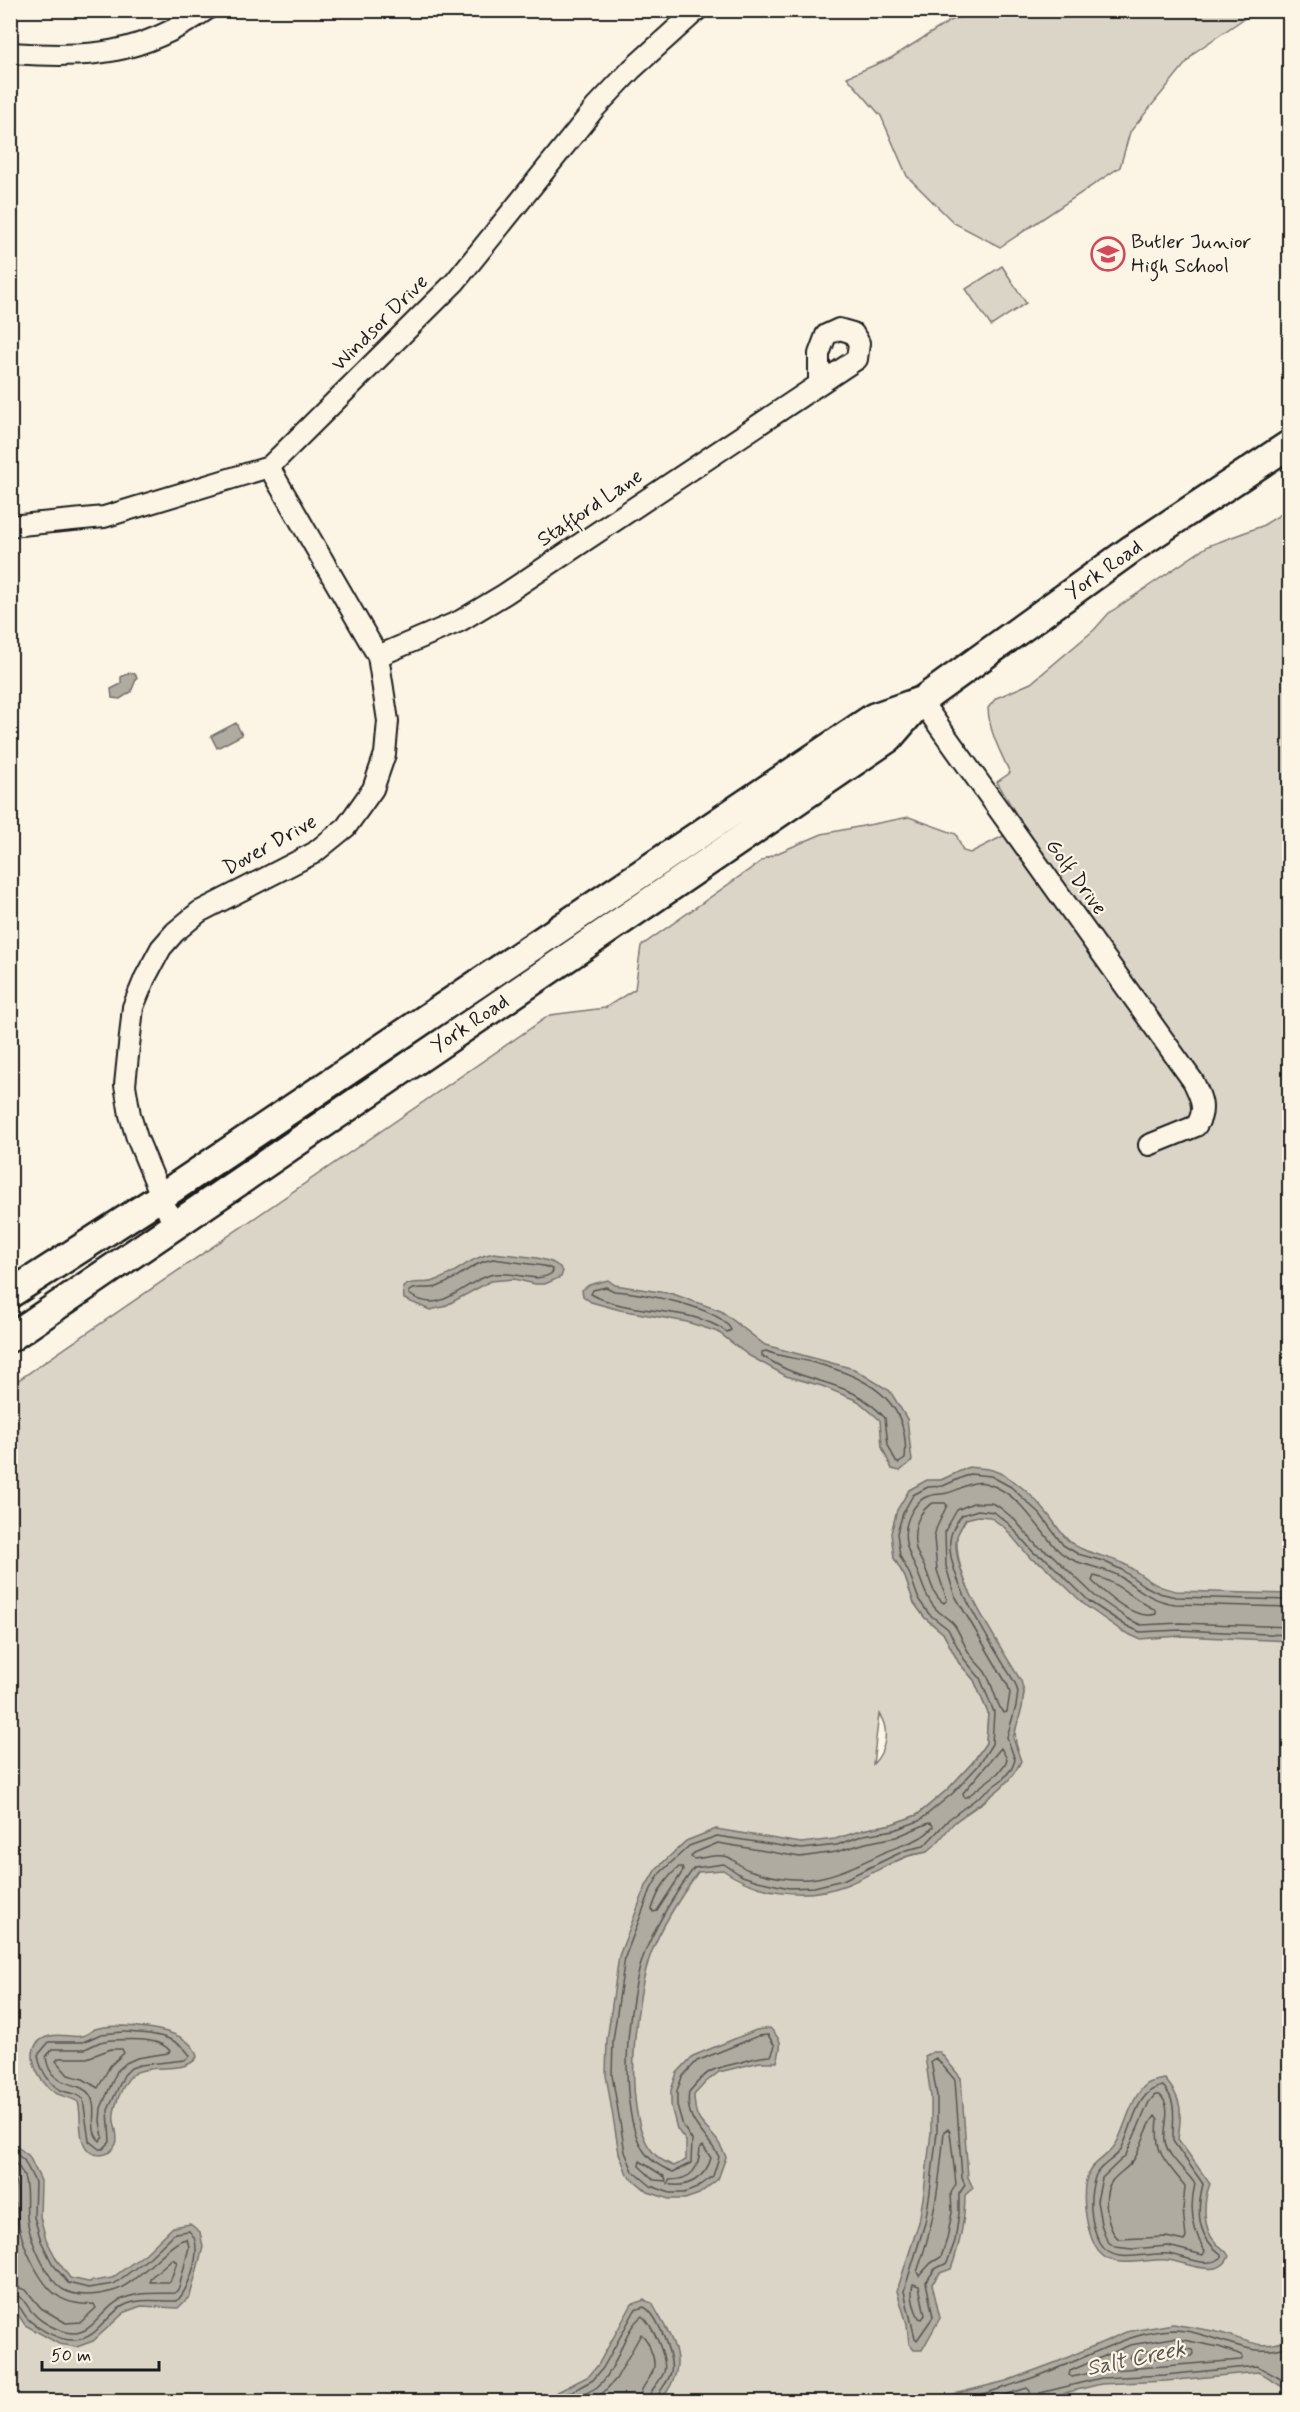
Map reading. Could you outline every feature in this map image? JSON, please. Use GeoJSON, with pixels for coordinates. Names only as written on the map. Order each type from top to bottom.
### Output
{"type":"FeatureCollection","features":[{"type":"Feature","properties":{"kind":"main road","name":"York Road"},"geometry":{"type":"LineString","coordinates":[[10,1338],[889,738],[921,701],[1133,548],[1290,444]]}},
{"type":"Feature","properties":{"kind":"main road","name":"York Road"},"geometry":{"type":"LineString","coordinates":[[10,1294],[162,1196],[874,717],[921,701]]}},
{"type":"Feature","properties":{"kind":"street"},"geometry":{"type":"LineString","coordinates":[[10,53],[84,56],[130,48],[153,41],[183,26],[206,10]]}},
{"type":"Feature","properties":{"kind":"street","name":"Windsor Drive"},"geometry":{"type":"LineString","coordinates":[[10,526],[104,517],[269,467],[455,282],[595,108],[632,69],[694,11]]}},
{"type":"Feature","properties":{"kind":"street","name":"Stafford Lane"},"geometry":{"type":"LineString","coordinates":[[378,656],[460,621],[498,598],[819,383]]}},
{"type":"Feature","properties":{"kind":"street","name":"Dover Drive"},"geometry":{"type":"LineString","coordinates":[[174,1227],[137,1138],[125,1085],[133,1007],[144,978],[161,948],[186,921],[216,902],[314,853],[334,838],[357,814],[373,789],[386,754],[388,721],[378,656],[269,467]]}},
{"type":"Feature","properties":{"kind":"street","name":"Golf Drive"},"geometry":{"type":"LineString","coordinates":[[921,701],[1193,1081],[1203,1107],[1196,1126],[1149,1145]]}},
{"type":"Feature","properties":{"kind":"shaded area"},"geometry":{"type":"Polygon","coordinates":[[[973,11],[1255,11],[1195,52],[1130,132],[1120,167],[1000,247],[954,223],[907,176],[881,116],[847,77],[891,58],[950,21],[973,11]]]}},
{"type":"Feature","properties":{"kind":"shaded area"},"geometry":{"type":"Polygon","coordinates":[[[1002,266],[1026,303],[991,326],[966,289],[1002,266]]]}},
{"type":"Feature","properties":{"kind":"shaded area"},"geometry":{"type":"Polygon","coordinates":[[[1289,509],[1289,2401],[11,2401],[10,1386],[550,1015],[605,1008],[635,989],[641,946],[766,858],[822,834],[909,817],[956,834],[963,851],[970,853],[1022,824],[997,782],[1010,773],[990,725],[988,708],[996,698],[1031,683],[1094,630],[1109,613],[1208,546],[1262,526],[1289,509]],[[968,1468],[941,1480],[926,1481],[909,1490],[894,1558],[905,1577],[914,1603],[925,1618],[943,1633],[959,1663],[974,1680],[988,1713],[986,1743],[973,1762],[948,1789],[917,1815],[892,1824],[863,1830],[838,1887],[908,1856],[927,1852],[953,1823],[985,1801],[1018,1750],[1015,1736],[1024,1692],[980,1616],[963,1575],[958,1555],[957,1536],[968,1468]],[[879,1714],[873,1764],[881,1753],[885,1740],[885,1726],[879,1714]]]}},
{"type":"Feature","properties":{"kind":"water"},"geometry":{"type":"Polygon","coordinates":[[[129,673],[137,677],[131,692],[120,699],[112,698],[111,689],[121,684],[121,677],[129,673]]]}},
{"type":"Feature","properties":{"kind":"water"},"geometry":{"type":"Polygon","coordinates":[[[236,723],[242,735],[217,748],[211,736],[236,723]]]}},
{"type":"Feature","properties":{"kind":"water"},"geometry":{"type":"Polygon","coordinates":[[[494,1253],[542,1259],[558,1266],[563,1271],[561,1277],[545,1284],[514,1279],[491,1281],[443,1307],[430,1310],[404,1299],[403,1287],[442,1278],[476,1259],[494,1253]]]}},
{"type":"Feature","properties":{"kind":"water"},"geometry":{"type":"Polygon","coordinates":[[[608,1280],[615,1285],[673,1294],[721,1311],[765,1345],[854,1369],[890,1391],[907,1419],[912,1461],[900,1471],[892,1469],[882,1447],[880,1420],[858,1401],[822,1386],[786,1376],[748,1355],[718,1332],[687,1322],[620,1310],[591,1302],[583,1296],[582,1290],[589,1285],[608,1280]]]}},
{"type":"Feature","properties":{"kind":"water"},"geometry":{"type":"Polygon","coordinates":[[[969,1467],[992,1470],[1007,1477],[1035,1500],[1066,1538],[1075,1545],[1088,1552],[1124,1564],[1160,1586],[1176,1591],[1289,1594],[1289,1641],[1180,1636],[1139,1639],[1122,1631],[1086,1606],[1042,1564],[1031,1559],[1005,1528],[990,1517],[978,1516],[966,1519],[957,1536],[956,1551],[961,1569],[979,1610],[1021,1681],[1024,1692],[1013,1738],[1021,1761],[1000,1788],[955,1822],[926,1852],[900,1859],[846,1885],[815,1892],[782,1892],[751,1885],[723,1870],[698,1872],[661,1930],[652,1951],[640,1995],[636,2023],[634,2083],[642,2134],[652,2151],[662,2160],[674,2166],[686,2160],[686,2141],[677,2129],[671,2106],[671,2090],[677,2073],[693,2056],[756,2030],[770,2028],[779,2040],[780,2051],[777,2062],[760,2062],[719,2072],[694,2095],[697,2116],[717,2141],[726,2157],[718,2179],[699,2194],[685,2199],[669,2199],[648,2192],[627,2174],[619,2153],[606,2075],[607,2040],[619,1956],[646,1886],[656,1869],[686,1841],[716,1829],[801,1843],[835,1839],[917,1815],[948,1789],[973,1762],[986,1743],[988,1713],[974,1680],[959,1663],[943,1633],[925,1618],[914,1603],[905,1577],[894,1558],[891,1533],[897,1510],[909,1490],[927,1480],[941,1480],[969,1467]]]}},
{"type":"Feature","properties":{"kind":"water"},"geometry":{"type":"Polygon","coordinates":[[[123,2026],[154,2029],[177,2036],[193,2048],[197,2057],[185,2066],[148,2069],[132,2075],[116,2103],[114,2121],[116,2144],[109,2152],[100,2155],[91,2152],[84,2144],[78,2102],[55,2093],[46,2085],[34,2065],[33,2051],[36,2045],[50,2036],[82,2036],[98,2028],[123,2026]]]}},
{"type":"Feature","properties":{"kind":"water"},"geometry":{"type":"Polygon","coordinates":[[[933,2052],[940,2052],[961,2078],[968,2177],[973,2188],[965,2195],[961,2232],[951,2269],[940,2273],[932,2284],[940,2318],[922,2350],[914,2350],[909,2344],[907,2324],[897,2291],[919,2222],[924,2192],[931,2132],[931,2097],[925,2056],[933,2052]]]}},
{"type":"Feature","properties":{"kind":"water"},"geometry":{"type":"Polygon","coordinates":[[[1165,2079],[1175,2093],[1180,2107],[1178,2139],[1210,2184],[1205,2206],[1206,2223],[1211,2237],[1229,2256],[1218,2267],[1201,2268],[1167,2260],[1117,2262],[1101,2254],[1095,2246],[1089,2229],[1084,2198],[1090,2170],[1115,2145],[1137,2095],[1147,2084],[1165,2079]]]}},
{"type":"Feature","properties":{"kind":"water"},"geometry":{"type":"Polygon","coordinates":[[[11,2142],[29,2156],[41,2181],[40,2217],[46,2239],[70,2278],[88,2282],[112,2278],[146,2253],[173,2227],[190,2224],[200,2232],[203,2247],[190,2296],[178,2308],[141,2306],[125,2312],[93,2341],[77,2347],[59,2344],[25,2325],[11,2304],[11,2142]]]}},
{"type":"Feature","properties":{"kind":"water"},"geometry":{"type":"Polygon","coordinates":[[[644,2300],[652,2303],[667,2329],[676,2352],[675,2375],[660,2401],[540,2401],[589,2376],[598,2365],[632,2304],[644,2300]]]}},
{"type":"Feature","properties":{"kind":"water","name":"Salt Creek"},"geometry":{"type":"Polygon","coordinates":[[[1173,2324],[1215,2332],[1255,2344],[1272,2344],[1289,2337],[1289,2391],[1258,2372],[1166,2381],[1101,2384],[1032,2401],[926,2401],[1006,2381],[1126,2332],[1173,2324]]]}},
{"type":"Feature","properties":{"kind":"place","name":"Butler Junior High School"},"geometry":{"type":"Point","coordinates":[1108,254]}}]}
